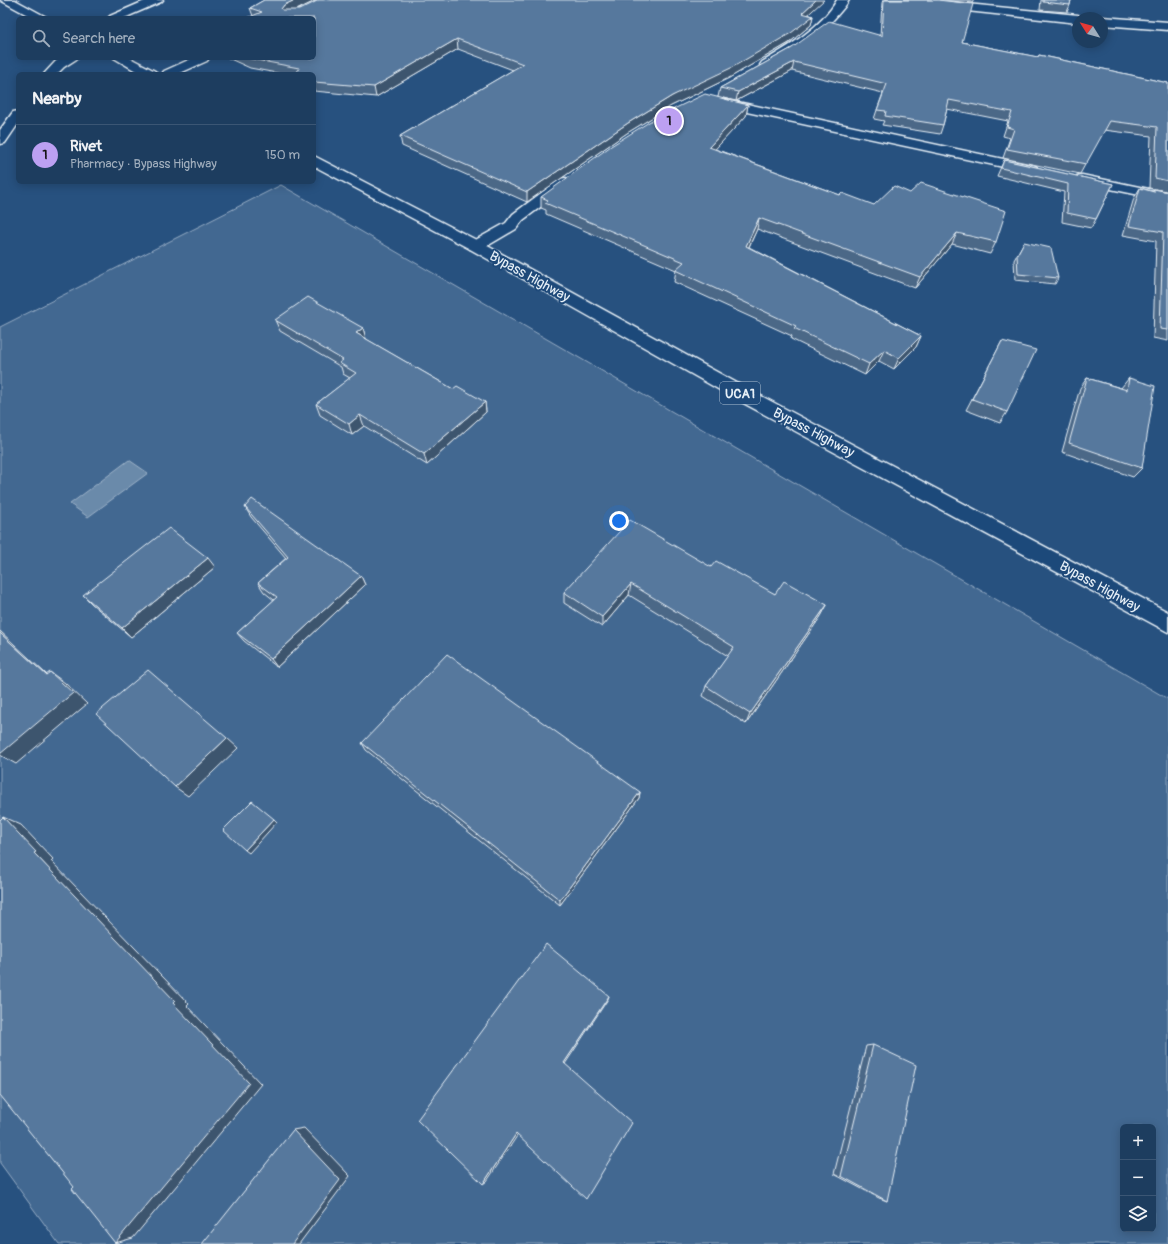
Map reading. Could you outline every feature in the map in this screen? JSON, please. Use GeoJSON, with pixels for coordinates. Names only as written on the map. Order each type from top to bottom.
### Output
{"type":"FeatureCollection","features":[{"type":"Feature","properties":{"kind":"street"},"geometry":{"type":"LineString","coordinates":[[6,0],[38,16]]}},
{"type":"Feature","properties":{"kind":"street"},"geometry":{"type":"LineString","coordinates":[[119,16],[157,0]]}},
{"type":"Feature","properties":{"kind":"street"},"geometry":{"type":"LineString","coordinates":[[751,72],[772,61],[812,34],[833,15],[841,6],[843,0]]}},
{"type":"Feature","properties":{"kind":"street"},"geometry":{"type":"LineString","coordinates":[[892,0],[1072,17]]}},
{"type":"Feature","properties":{"kind":"street"},"geometry":{"type":"LineString","coordinates":[[1108,21],[1168,26]]}},
{"type":"Feature","properties":{"kind":"street"},"geometry":{"type":"LineString","coordinates":[[52,72],[60,64],[68,60]]}},
{"type":"Feature","properties":{"kind":"street"},"geometry":{"type":"LineString","coordinates":[[124,60],[147,72]]}},
{"type":"Feature","properties":{"kind":"street"},"geometry":{"type":"LineString","coordinates":[[172,72],[199,60]]}},
{"type":"Feature","properties":{"kind":"street"},"geometry":{"type":"LineString","coordinates":[[723,87],[709,98],[1046,172]]}},
{"type":"Feature","properties":{"kind":"street"},"geometry":{"type":"LineString","coordinates":[[0,140],[16,118]]}},
{"type":"Feature","properties":{"kind":"street","name":"Bypass Highway"},"geometry":{"type":"LineString","coordinates":[[316,161],[476,246],[740,393],[1168,623]]}},
{"type":"Feature","properties":{"kind":"street"},"geometry":{"type":"LineString","coordinates":[[476,246],[511,226],[518,217],[578,172]]}},
{"type":"Feature","properties":{"kind":"street"},"geometry":{"type":"LineString","coordinates":[[1069,177],[1168,197]]}},
{"type":"Feature","properties":{"kind":"shaded area"},"geometry":{"type":"Polygon","coordinates":[[[281,185],[1168,699],[1168,1244],[59,1244],[0,1163],[0,327],[281,185]]]}},
{"type":"Feature","properties":{"kind":"shaded area"},"geometry":{"type":"Polygon","coordinates":[[[129,460],[148,473],[88,517],[70,504],[129,460]]]}},
{"type":"Feature","properties":{"kind":"building"},"geometry":{"type":"Polygon","coordinates":[[[264,0],[295,0],[284,5],[281,9],[299,10],[319,0],[816,0],[802,13],[813,16],[791,33],[731,68],[672,96],[628,123],[527,192],[400,136],[523,64],[457,39],[374,87],[316,82],[316,72],[297,72],[299,68],[257,60],[316,60],[316,16],[252,16],[262,12],[250,8],[264,0]]]}},
{"type":"Feature","properties":{"kind":"building"},"geometry":{"type":"Polygon","coordinates":[[[884,0],[938,0],[973,4],[962,42],[1038,57],[1039,55],[1168,83],[1168,181],[1155,178],[1157,127],[1110,121],[1086,164],[1007,149],[1014,129],[1007,127],[1012,112],[949,100],[943,125],[885,116],[886,111],[877,110],[887,84],[794,62],[738,92],[720,88],[792,48],[829,21],[882,36],[884,0]]]}},
{"type":"Feature","properties":{"kind":"building"},"geometry":{"type":"Polygon","coordinates":[[[1043,0],[1071,0],[1070,5],[1043,2],[1043,0]]]}},
{"type":"Feature","properties":{"kind":"building"},"geometry":{"type":"Polygon","coordinates":[[[705,94],[748,105],[709,147],[840,195],[842,193],[874,205],[894,186],[910,193],[921,183],[1006,211],[996,242],[957,233],[920,277],[759,218],[746,246],[921,336],[899,358],[884,350],[869,364],[794,328],[796,326],[675,270],[684,262],[545,203],[548,200],[541,197],[611,146],[657,117],[705,94]]]}},
{"type":"Feature","properties":{"kind":"building"},"geometry":{"type":"Polygon","coordinates":[[[1004,160],[1113,184],[1096,219],[1067,213],[1068,184],[1001,168],[1004,160]]]}},
{"type":"Feature","properties":{"kind":"building"},"geometry":{"type":"Polygon","coordinates":[[[1140,188],[1154,192],[1154,189],[1168,192],[1168,330],[1160,329],[1163,232],[1129,226],[1140,188]]]}},
{"type":"Feature","properties":{"kind":"building"},"geometry":{"type":"Polygon","coordinates":[[[1024,242],[1051,248],[1058,278],[1018,274],[1017,255],[1024,242]]]}},
{"type":"Feature","properties":{"kind":"building"},"geometry":{"type":"Polygon","coordinates":[[[308,297],[363,328],[356,333],[453,389],[457,386],[485,402],[424,454],[360,415],[349,424],[316,404],[356,373],[339,363],[343,360],[275,320],[308,297]]]}},
{"type":"Feature","properties":{"kind":"building"},"geometry":{"type":"Polygon","coordinates":[[[1002,341],[1036,350],[1007,412],[972,399],[1002,341]]]}},
{"type":"Feature","properties":{"kind":"building"},"geometry":{"type":"Polygon","coordinates":[[[1087,378],[1127,390],[1129,378],[1155,386],[1142,468],[1069,443],[1087,378]]]}},
{"type":"Feature","properties":{"kind":"building"},"geometry":{"type":"Polygon","coordinates":[[[252,499],[361,576],[271,659],[237,633],[277,597],[258,583],[288,557],[245,507],[252,499]]]}},
{"type":"Feature","properties":{"kind":"building"},"geometry":{"type":"Polygon","coordinates":[[[630,520],[711,567],[716,561],[775,594],[784,581],[827,605],[750,714],[706,686],[734,647],[631,584],[602,617],[564,592],[630,520]]]}},
{"type":"Feature","properties":{"kind":"building"},"geometry":{"type":"Polygon","coordinates":[[[169,528],[208,558],[122,628],[83,595],[169,528]]]}},
{"type":"Feature","properties":{"kind":"building"},"geometry":{"type":"Polygon","coordinates":[[[0,633],[46,675],[50,672],[73,693],[0,754],[0,633]]]}},
{"type":"Feature","properties":{"kind":"building"},"geometry":{"type":"Polygon","coordinates":[[[447,654],[640,792],[560,900],[362,743],[447,654]]]}},
{"type":"Feature","properties":{"kind":"building"},"geometry":{"type":"Polygon","coordinates":[[[148,670],[227,738],[175,787],[96,714],[148,670]]]}},
{"type":"Feature","properties":{"kind":"building"},"geometry":{"type":"Polygon","coordinates":[[[252,801],[274,819],[245,850],[223,830],[252,801]]]}},
{"type":"Feature","properties":{"kind":"building"},"geometry":{"type":"Polygon","coordinates":[[[3,817],[36,852],[34,853],[175,1001],[173,1003],[249,1083],[115,1243],[72,1189],[74,1187],[0,1095],[0,820],[3,817]]]}},
{"type":"Feature","properties":{"kind":"building"},"geometry":{"type":"Polygon","coordinates":[[[546,944],[609,996],[564,1063],[632,1123],[586,1199],[516,1134],[483,1184],[417,1120],[546,944]]]}},
{"type":"Feature","properties":{"kind":"building"},"geometry":{"type":"Polygon","coordinates":[[[873,1045],[916,1065],[887,1201],[841,1176],[873,1045]]]}},
{"type":"Feature","properties":{"kind":"building"},"geometry":{"type":"Polygon","coordinates":[[[293,1130],[340,1180],[292,1244],[202,1244],[293,1130]]]}},
{"type":"Feature","properties":{"kind":"place","name":"Rivet"},"geometry":{"type":"Point","coordinates":[669,121]}}]}
